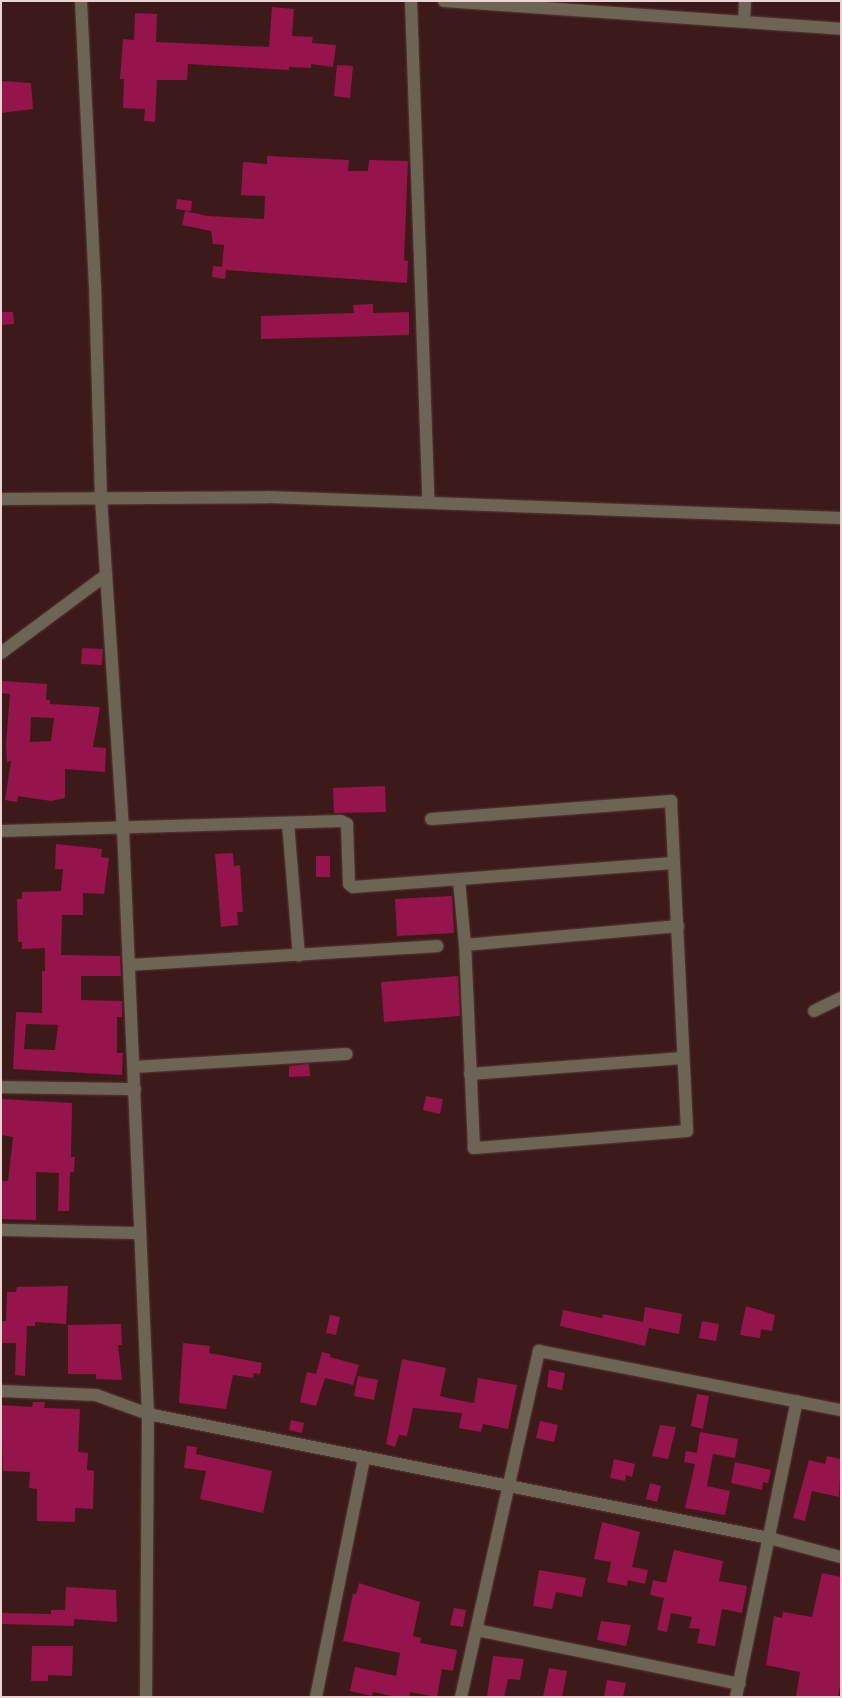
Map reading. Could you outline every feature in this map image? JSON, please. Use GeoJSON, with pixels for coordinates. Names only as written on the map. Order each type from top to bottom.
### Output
{"type":"FeatureCollection","features":[{"type":"Feature","properties":{"kind":"street"},"geometry":{"type":"LineString","coordinates":[[81,1],[95,284],[100,498],[123,829],[135,1089],[138,1232],[148,1414],[146,1697]]}},
{"type":"Feature","properties":{"kind":"street"},"geometry":{"type":"LineString","coordinates":[[412,1],[428,500]]}},
{"type":"Feature","properties":{"kind":"street"},"geometry":{"type":"LineString","coordinates":[[444,1],[841,29]]}},
{"type":"Feature","properties":{"kind":"street"},"geometry":{"type":"LineString","coordinates":[[744,21],[745,1]]}},
{"type":"Feature","properties":{"kind":"street"},"geometry":{"type":"LineString","coordinates":[[1,500],[268,497],[428,500],[841,518]]}},
{"type":"Feature","properties":{"kind":"street"},"geometry":{"type":"LineString","coordinates":[[1,653],[106,575]]}},
{"type":"Feature","properties":{"kind":"street"},"geometry":{"type":"LineString","coordinates":[[431,819],[671,801],[687,1131],[474,1148],[465,945],[459,880]]}},
{"type":"Feature","properties":{"kind":"street"},"geometry":{"type":"LineString","coordinates":[[288,824],[299,956]]}},
{"type":"Feature","properties":{"kind":"street"},"geometry":{"type":"LineString","coordinates":[[1,831],[347,824],[349,884],[353,887],[673,863]]}},
{"type":"Feature","properties":{"kind":"street"},"geometry":{"type":"LineString","coordinates":[[465,945],[678,926]]}},
{"type":"Feature","properties":{"kind":"street"},"geometry":{"type":"LineString","coordinates":[[129,965],[437,946]]}},
{"type":"Feature","properties":{"kind":"street"},"geometry":{"type":"LineString","coordinates":[[814,1011],[841,998]]}},
{"type":"Feature","properties":{"kind":"street"},"geometry":{"type":"LineString","coordinates":[[134,1067],[347,1054]]}},
{"type":"Feature","properties":{"kind":"street"},"geometry":{"type":"LineString","coordinates":[[470,1074],[682,1058]]}},
{"type":"Feature","properties":{"kind":"street"},"geometry":{"type":"LineString","coordinates":[[1,1086],[135,1089]]}},
{"type":"Feature","properties":{"kind":"street"},"geometry":{"type":"LineString","coordinates":[[1,1230],[138,1232]]}},
{"type":"Feature","properties":{"kind":"street"},"geometry":{"type":"LineString","coordinates":[[460,1697],[477,1630],[539,1351],[841,1410]]}},
{"type":"Feature","properties":{"kind":"street"},"geometry":{"type":"LineString","coordinates":[[1,1391],[96,1395],[148,1414],[509,1489],[769,1538],[841,1557]]}},
{"type":"Feature","properties":{"kind":"street"},"geometry":{"type":"LineString","coordinates":[[477,1630],[737,1690],[797,1400]]}},
{"type":"Feature","properties":{"kind":"street"},"geometry":{"type":"LineString","coordinates":[[316,1697],[364,1459]]}},
{"type":"Feature","properties":{"kind":"building"},"geometry":{"type":"Polygon","coordinates":[[[272,7],[294,9],[292,36],[313,37],[312,43],[336,45],[333,67],[311,64],[311,68],[289,67],[289,70],[188,64],[187,80],[157,80],[155,122],[144,121],[145,109],[123,108],[124,79],[120,79],[123,39],[134,40],[135,13],[157,14],[156,42],[269,47],[272,7]]]}},
{"type":"Feature","properties":{"kind":"building"},"geometry":{"type":"Polygon","coordinates":[[[337,65],[353,66],[350,98],[334,96],[337,65]]]}},
{"type":"Feature","properties":{"kind":"building"},"geometry":{"type":"Polygon","coordinates":[[[1,81],[31,83],[33,109],[1,113],[1,81]]]}},
{"type":"Feature","properties":{"kind":"building"},"geometry":{"type":"Polygon","coordinates":[[[267,156],[349,160],[348,171],[368,171],[369,160],[408,161],[404,260],[408,261],[407,283],[226,270],[225,279],[212,277],[213,266],[222,267],[224,245],[213,244],[211,231],[182,225],[185,211],[208,216],[264,219],[265,196],[241,195],[243,162],[267,164],[267,156]]]}},
{"type":"Feature","properties":{"kind":"building"},"geometry":{"type":"Polygon","coordinates":[[[177,199],[192,201],[191,211],[176,209],[177,199]]]}},
{"type":"Feature","properties":{"kind":"building"},"geometry":{"type":"Polygon","coordinates":[[[373,304],[373,313],[409,312],[409,335],[261,339],[261,316],[354,313],[353,305],[373,304]]]}},
{"type":"Feature","properties":{"kind":"building"},"geometry":{"type":"Polygon","coordinates":[[[1,312],[13,312],[14,324],[1,325],[1,312]]]}},
{"type":"Feature","properties":{"kind":"building"},"geometry":{"type":"Polygon","coordinates":[[[82,648],[103,649],[102,665],[81,664],[82,648]]]}},
{"type":"Feature","properties":{"kind":"building"},"geometry":{"type":"Polygon","coordinates":[[[2,681],[47,684],[46,700],[50,700],[50,704],[100,707],[93,747],[106,748],[105,772],[65,769],[65,798],[51,801],[18,796],[17,802],[5,800],[11,761],[7,762],[6,744],[10,694],[1,693],[2,681]],[[31,717],[30,742],[51,741],[54,718],[31,717]]]}},
{"type":"Feature","properties":{"kind":"building"},"geometry":{"type":"Polygon","coordinates":[[[385,786],[386,812],[334,813],[333,788],[385,786]]]}},
{"type":"Feature","properties":{"kind":"building"},"geometry":{"type":"Polygon","coordinates":[[[56,844],[102,849],[101,857],[109,858],[104,894],[83,893],[83,915],[62,915],[61,955],[120,956],[121,976],[81,976],[81,1000],[122,1001],[122,1017],[117,1017],[117,1053],[123,1053],[122,1075],[13,1069],[16,1012],[42,1013],[42,971],[45,971],[45,948],[22,949],[22,942],[18,942],[17,899],[22,899],[22,892],[61,891],[63,869],[55,869],[56,844]],[[26,1024],[24,1049],[55,1050],[58,1025],[26,1024]]]}},
{"type":"Feature","properties":{"kind":"building"},"geometry":{"type":"Polygon","coordinates":[[[233,853],[234,866],[240,865],[243,912],[237,912],[238,925],[221,927],[215,854],[233,853]]]}},
{"type":"Feature","properties":{"kind":"building"},"geometry":{"type":"Polygon","coordinates":[[[316,856],[330,856],[330,877],[316,877],[316,856]]]}},
{"type":"Feature","properties":{"kind":"building"},"geometry":{"type":"Polygon","coordinates":[[[452,896],[454,933],[397,936],[395,899],[452,896]]]}},
{"type":"Feature","properties":{"kind":"building"},"geometry":{"type":"Polygon","coordinates":[[[458,976],[460,1016],[384,1022],[381,982],[458,976]]]}},
{"type":"Feature","properties":{"kind":"building"},"geometry":{"type":"Polygon","coordinates":[[[309,1064],[310,1076],[289,1077],[289,1066],[309,1064]]]}},
{"type":"Feature","properties":{"kind":"building"},"geometry":{"type":"Polygon","coordinates":[[[426,1096],[443,1099],[440,1114],[423,1110],[426,1096]]]}},
{"type":"Feature","properties":{"kind":"building"},"geometry":{"type":"Polygon","coordinates":[[[1,1099],[72,1103],[71,1157],[75,1157],[74,1172],[70,1172],[69,1211],[58,1211],[59,1173],[36,1172],[36,1220],[1,1219],[1,1181],[8,1181],[13,1137],[1,1135],[1,1099]]]}},
{"type":"Feature","properties":{"kind":"building"},"geometry":{"type":"Polygon","coordinates":[[[68,1286],[66,1324],[35,1322],[35,1326],[27,1326],[25,1376],[15,1375],[16,1343],[1,1343],[2,1321],[6,1321],[7,1292],[16,1292],[17,1287],[68,1286]]]}},
{"type":"Feature","properties":{"kind":"building"},"geometry":{"type":"Polygon","coordinates":[[[746,1306],[775,1315],[772,1331],[761,1329],[760,1338],[740,1335],[746,1306]]]}},
{"type":"Feature","properties":{"kind":"building"},"geometry":{"type":"Polygon","coordinates":[[[645,1307],[682,1314],[679,1334],[649,1328],[645,1346],[560,1326],[563,1310],[602,1318],[603,1314],[643,1322],[645,1307]]]}},
{"type":"Feature","properties":{"kind":"building"},"geometry":{"type":"Polygon","coordinates":[[[330,1315],[340,1317],[336,1335],[326,1333],[330,1315]]]}},
{"type":"Feature","properties":{"kind":"building"},"geometry":{"type":"Polygon","coordinates":[[[702,1321],[719,1324],[716,1341],[699,1338],[702,1321]]]}},
{"type":"Feature","properties":{"kind":"building"},"geometry":{"type":"Polygon","coordinates":[[[121,1324],[122,1345],[118,1345],[122,1380],[96,1379],[96,1374],[68,1374],[68,1325],[121,1324]]]}},
{"type":"Feature","properties":{"kind":"building"},"geometry":{"type":"Polygon","coordinates":[[[183,1343],[210,1346],[209,1353],[262,1363],[260,1374],[254,1373],[253,1378],[233,1375],[226,1409],[179,1403],[183,1343]]]}},
{"type":"Feature","properties":{"kind":"building"},"geometry":{"type":"Polygon","coordinates":[[[322,1352],[330,1354],[330,1357],[359,1365],[353,1385],[325,1378],[316,1406],[300,1402],[307,1372],[316,1374],[322,1352]]]}},
{"type":"Feature","properties":{"kind":"building"},"geometry":{"type":"Polygon","coordinates":[[[402,1359],[446,1368],[440,1396],[452,1399],[474,1403],[478,1378],[517,1385],[508,1429],[483,1424],[481,1432],[459,1428],[462,1413],[413,1408],[407,1436],[399,1435],[395,1447],[386,1444],[402,1359]]]}},
{"type":"Feature","properties":{"kind":"building"},"geometry":{"type":"Polygon","coordinates":[[[549,1370],[565,1373],[562,1390],[547,1387],[549,1370]]]}},
{"type":"Feature","properties":{"kind":"building"},"geometry":{"type":"Polygon","coordinates":[[[358,1376],[378,1380],[374,1400],[354,1396],[358,1376]]]}},
{"type":"Feature","properties":{"kind":"building"},"geometry":{"type":"Polygon","coordinates":[[[697,1394],[709,1396],[703,1429],[691,1426],[697,1394]]]}},
{"type":"Feature","properties":{"kind":"building"},"geometry":{"type":"Polygon","coordinates":[[[33,1402],[45,1402],[44,1408],[80,1409],[78,1452],[88,1453],[87,1470],[94,1471],[93,1509],[75,1508],[75,1522],[37,1521],[37,1489],[29,1488],[30,1472],[3,1471],[1,1405],[32,1407],[33,1402]]]}},
{"type":"Feature","properties":{"kind":"building"},"geometry":{"type":"Polygon","coordinates":[[[291,1420],[304,1423],[302,1433],[289,1430],[291,1420]]]}},
{"type":"Feature","properties":{"kind":"building"},"geometry":{"type":"Polygon","coordinates":[[[540,1421],[558,1425],[554,1442],[536,1438],[540,1421]]]}},
{"type":"Feature","properties":{"kind":"building"},"geometry":{"type":"Polygon","coordinates":[[[660,1425],[676,1427],[668,1459],[652,1456],[660,1425]]]}},
{"type":"Feature","properties":{"kind":"building"},"geometry":{"type":"Polygon","coordinates":[[[700,1432],[738,1439],[735,1458],[713,1454],[707,1486],[730,1491],[725,1515],[685,1508],[695,1464],[684,1462],[686,1451],[697,1453],[700,1432]]]}},
{"type":"Feature","properties":{"kind":"building"},"geometry":{"type":"Polygon","coordinates":[[[187,1446],[197,1447],[196,1454],[272,1471],[263,1513],[200,1499],[206,1471],[184,1468],[187,1446]]]}},
{"type":"Feature","properties":{"kind":"building"},"geometry":{"type":"Polygon","coordinates":[[[827,1456],[841,1459],[839,1497],[812,1491],[805,1521],[793,1518],[809,1460],[825,1464],[827,1456]]]}},
{"type":"Feature","properties":{"kind":"building"},"geometry":{"type":"Polygon","coordinates":[[[614,1459],[635,1464],[632,1477],[626,1475],[625,1481],[610,1478],[614,1459]]]}},
{"type":"Feature","properties":{"kind":"building"},"geometry":{"type":"Polygon","coordinates":[[[735,1462],[771,1470],[768,1483],[763,1482],[762,1490],[731,1483],[735,1462]]]}},
{"type":"Feature","properties":{"kind":"building"},"geometry":{"type":"Polygon","coordinates":[[[650,1483],[661,1486],[657,1502],[646,1499],[650,1483]]]}},
{"type":"Feature","properties":{"kind":"building"},"geometry":{"type":"Polygon","coordinates":[[[602,1522],[640,1532],[632,1567],[648,1570],[645,1584],[628,1580],[627,1586],[607,1582],[611,1562],[594,1559],[602,1522]]]}},
{"type":"Feature","properties":{"kind":"building"},"geometry":{"type":"Polygon","coordinates":[[[674,1550],[723,1561],[719,1581],[747,1586],[742,1613],[722,1609],[715,1646],[697,1643],[700,1629],[689,1628],[692,1617],[671,1613],[667,1632],[657,1630],[664,1598],[650,1595],[653,1580],[666,1583],[674,1550]]]}},
{"type":"Feature","properties":{"kind":"building"},"geometry":{"type":"Polygon","coordinates":[[[539,1570],[586,1578],[582,1597],[556,1592],[552,1609],[533,1606],[539,1570]]]}},
{"type":"Feature","properties":{"kind":"building"},"geometry":{"type":"Polygon","coordinates":[[[822,1573],[841,1577],[841,1680],[838,1697],[796,1697],[800,1672],[766,1665],[774,1616],[782,1618],[783,1612],[812,1617],[822,1573]]]}},
{"type":"Feature","properties":{"kind":"building"},"geometry":{"type":"Polygon","coordinates":[[[359,1583],[420,1602],[413,1636],[421,1638],[420,1643],[457,1650],[453,1671],[442,1669],[437,1697],[410,1692],[409,1697],[397,1697],[373,1692],[372,1696],[350,1691],[355,1667],[396,1676],[400,1653],[343,1641],[353,1594],[356,1594],[359,1583]]]}},
{"type":"Feature","properties":{"kind":"building"},"geometry":{"type":"Polygon","coordinates":[[[66,1587],[116,1590],[117,1622],[74,1619],[74,1626],[1,1624],[1,1613],[51,1614],[51,1610],[65,1610],[66,1587]]]}},
{"type":"Feature","properties":{"kind":"building"},"geometry":{"type":"Polygon","coordinates":[[[454,1608],[466,1610],[463,1627],[450,1625],[454,1608]]]}},
{"type":"Feature","properties":{"kind":"building"},"geometry":{"type":"Polygon","coordinates":[[[601,1621],[631,1625],[626,1646],[597,1640],[601,1621]]]}},
{"type":"Feature","properties":{"kind":"building"},"geometry":{"type":"Polygon","coordinates":[[[32,1646],[73,1646],[72,1676],[48,1675],[48,1681],[31,1681],[32,1646]]]}},
{"type":"Feature","properties":{"kind":"building"},"geometry":{"type":"Polygon","coordinates":[[[493,1656],[524,1659],[520,1680],[508,1679],[504,1697],[487,1697],[493,1656]]]}},
{"type":"Feature","properties":{"kind":"building"},"geometry":{"type":"Polygon","coordinates":[[[549,1668],[567,1671],[562,1697],[543,1697],[549,1668]]]}},
{"type":"Feature","properties":{"kind":"building"},"geometry":{"type":"Polygon","coordinates":[[[607,1680],[626,1683],[623,1697],[604,1697],[607,1680]]]}}]}
